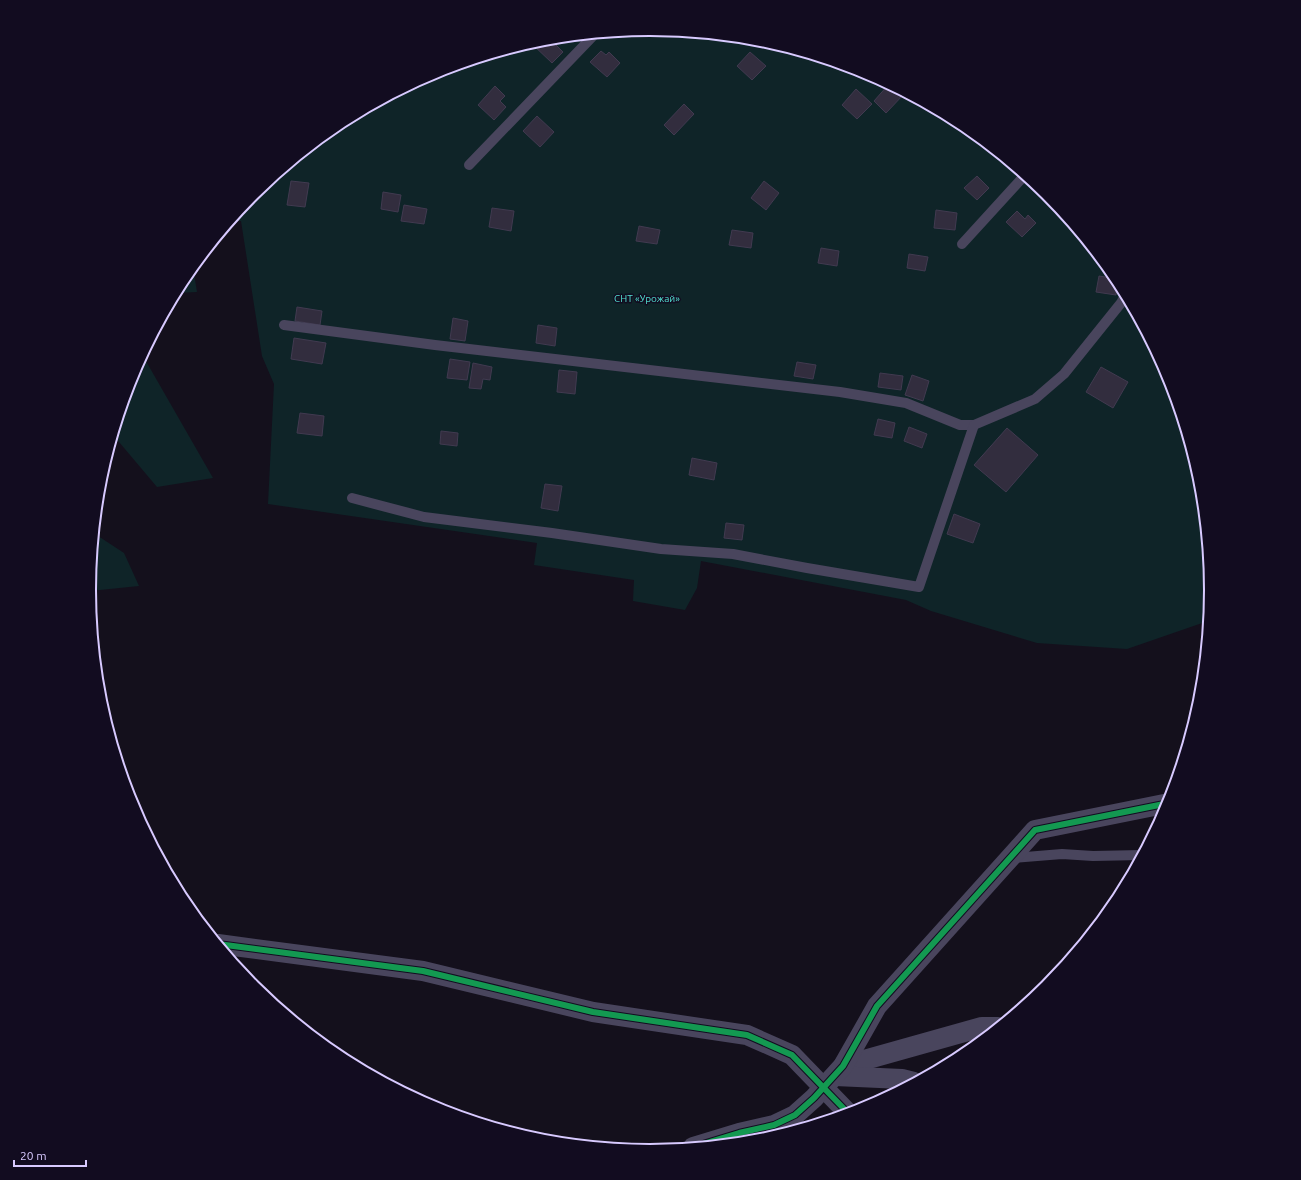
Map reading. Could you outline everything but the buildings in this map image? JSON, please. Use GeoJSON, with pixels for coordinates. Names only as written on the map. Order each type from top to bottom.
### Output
{"type":"FeatureCollection","features":[{"type":"Feature","properties":{"kind":"street"},"geometry":{"type":"LineString","coordinates":[[717,1140],[774,1125],[795,1115],[814,1098],[833,1077],[877,1006],[1012,858],[1035,830],[1161,805]]}},
{"type":"Feature","properties":{"kind":"street"},"geometry":{"type":"LineString","coordinates":[[226,945],[422,971],[593,1012],[747,1035],[792,1055],[833,1077],[908,1080]]}},
{"type":"Feature","properties":{"kind":"street"},"geometry":{"type":"LineString","coordinates":[[833,1077],[982,1027],[992,1027]]}},
{"type":"Feature","properties":{"kind":"street"},"geometry":{"type":"LineString","coordinates":[[833,1077],[846,1108]]}},
{"type":"Feature","properties":{"kind":"lane"},"geometry":{"type":"LineString","coordinates":[[470,165],[588,40]]}},
{"type":"Feature","properties":{"kind":"lane"},"geometry":{"type":"LineString","coordinates":[[962,244],[1022,179]]}},
{"type":"Feature","properties":{"kind":"lane"},"geometry":{"type":"LineString","coordinates":[[284,325],[435,345],[840,392],[906,402],[960,425],[974,425],[1035,399],[1064,374],[1122,301]]}},
{"type":"Feature","properties":{"kind":"lane"},"geometry":{"type":"LineString","coordinates":[[352,498],[424,517],[552,533],[661,549],[732,554],[919,587],[974,425]]}},
{"type":"Feature","properties":{"kind":"lane"},"geometry":{"type":"LineString","coordinates":[[1012,858],[1062,854],[1093,856],[1136,855]]}},
{"type":"Feature","properties":{"kind":"green space","name":"СНТ «Урожай»"},"geometry":{"type":"Polygon","coordinates":[[[614,37],[687,37],[759,47],[794,55],[829,65],[863,78],[928,110],[988,150],[1016,173],[1067,225],[1111,282],[1147,345],[1162,378],[1186,447],[1200,518],[1203,554],[1203,623],[1127,649],[1037,643],[931,611],[906,600],[701,561],[697,588],[685,610],[633,601],[634,580],[534,565],[537,543],[268,504],[274,384],[262,356],[241,221],[238,221],[285,173],[313,150],[343,129],[405,93],[438,78],[472,65],[507,55],[542,47],[614,37]]]}},
{"type":"Feature","properties":{"kind":"green space"},"geometry":{"type":"Polygon","coordinates":[[[194,276],[197,292],[183,293],[194,276]]]}},
{"type":"Feature","properties":{"kind":"green space"},"geometry":{"type":"Polygon","coordinates":[[[146,362],[213,478],[157,487],[117,440],[126,412],[146,362]]]}},
{"type":"Feature","properties":{"kind":"green space"},"geometry":{"type":"Polygon","coordinates":[[[99,537],[124,553],[139,586],[96,590],[99,537]]]}},
{"type":"Feature","properties":{"kind":"cycle path"},"geometry":{"type":"LineString","coordinates":[[717,1140],[774,1125],[795,1115],[814,1098],[843,1066],[877,1006],[1035,830],[1161,805]]}},
{"type":"Feature","properties":{"kind":"cycle path"},"geometry":{"type":"LineString","coordinates":[[226,945],[423,971],[593,1012],[747,1035],[792,1055],[844,1109]]}}]}
